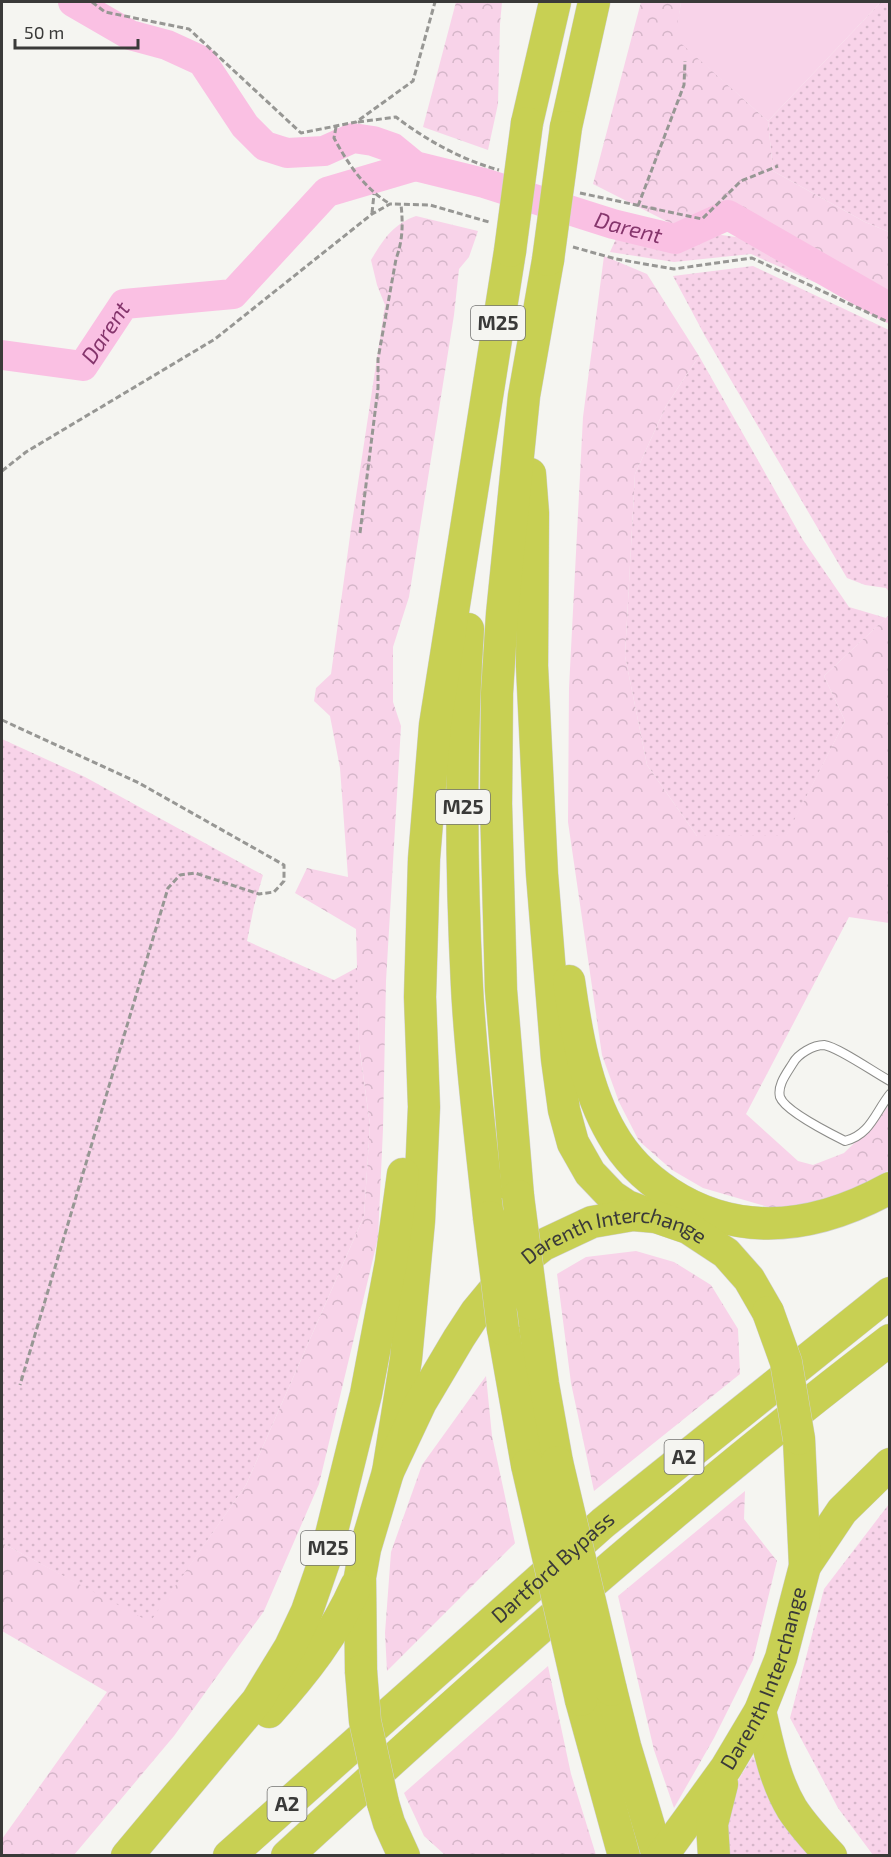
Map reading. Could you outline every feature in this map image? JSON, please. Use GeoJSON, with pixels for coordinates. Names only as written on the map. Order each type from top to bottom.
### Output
{"type":"FeatureCollection","features":[{"type":"Feature","properties":{"kind":"highway","name":"M25"},"geometry":{"type":"LineString","coordinates":[[388,1473],[406,1359],[419,1221],[423,1107],[420,997],[424,859],[435,725],[510,251],[527,123],[555,2]]}},
{"type":"Feature","properties":{"kind":"highway","name":"M25"},"geometry":{"type":"LineString","coordinates":[[594,2],[566,127],[560,253],[524,396],[502,614],[497,693],[496,793],[501,990],[518,1196],[543,1384],[557,1462],[625,1746],[660,1856]]}},
{"type":"Feature","properties":{"kind":"highway","name":"M25"},"geometry":{"type":"LineString","coordinates":[[486,395],[464,684],[462,788],[467,988],[473,1073],[503,1329],[526,1465],[581,1700],[621,1846]]}},
{"type":"Feature","properties":{"kind":"highway","name":"M25"},"geometry":{"type":"LineString","coordinates":[[524,396],[533,513],[532,666],[539,774],[542,874],[557,1059],[568,1129],[580,1157],[602,1187],[627,1206],[656,1217]]}},
{"type":"Feature","properties":{"kind":"highway","name":"M25"},"geometry":{"type":"LineString","coordinates":[[539,774],[582,1054],[604,1120],[629,1158],[651,1179],[677,1198],[713,1214],[747,1223],[784,1223],[826,1216],[890,1188]]}},
{"type":"Feature","properties":{"kind":"highway","name":"M25"},"geometry":{"type":"LineString","coordinates":[[127,1856],[257,1701],[290,1647],[314,1593],[341,1495],[379,1332],[402,1185],[412,1061],[420,997]]}},
{"type":"Feature","properties":{"kind":"highway"},"geometry":{"type":"LineString","coordinates":[[688,1228],[768,1244],[799,1243],[849,1230],[890,1207]]}},
{"type":"Feature","properties":{"kind":"highway","name":"Darenth Interchange"},"geometry":{"type":"LineString","coordinates":[[404,1856],[383,1803],[365,1721],[361,1671],[360,1577],[365,1549],[388,1473],[421,1402],[459,1338],[476,1312],[510,1271],[543,1245],[592,1222],[633,1215],[656,1217],[688,1228],[726,1253],[738,1264],[768,1312],[786,1362],[799,1439],[806,1566],[781,1658],[760,1711],[726,1768],[660,1856]]}},
{"type":"Feature","properties":{"kind":"highway","name":"Dartford Bypass"},"geometry":{"type":"LineString","coordinates":[[229,1856],[595,1530],[822,1345],[890,1293]]}},
{"type":"Feature","properties":{"kind":"highway","name":"Dartford Bypass"},"geometry":{"type":"LineString","coordinates":[[287,1856],[445,1712],[614,1563],[694,1496],[890,1340]]}},
{"type":"Feature","properties":{"kind":"highway"},"geometry":{"type":"LineString","coordinates":[[806,1566],[843,1511],[890,1464]]}},
{"type":"Feature","properties":{"kind":"highway"},"geometry":{"type":"LineString","coordinates":[[140,1856],[326,1644],[341,1619],[360,1577]]}},
{"type":"Feature","properties":{"kind":"highway"},"geometry":{"type":"LineString","coordinates":[[760,1711],[772,1759],[792,1808],[831,1856]]}},
{"type":"Feature","properties":{"kind":"highway"},"geometry":{"type":"LineString","coordinates":[[714,1856],[712,1824],[726,1768]]}},
{"type":"Feature","properties":{"kind":"lane"},"geometry":{"type":"LineString","coordinates":[[890,1081],[837,1050],[824,1045],[808,1050],[796,1059],[781,1083],[780,1096],[785,1105],[811,1123],[845,1141],[856,1139],[868,1130],[890,1094]]}},
{"type":"Feature","properties":{"kind":"path"},"geometry":{"type":"LineString","coordinates":[[92,2],[105,12],[189,29],[301,133],[396,117],[424,137],[484,167]]}},
{"type":"Feature","properties":{"kind":"path"},"geometry":{"type":"LineString","coordinates":[[356,122],[413,81],[435,2]]}},
{"type":"Feature","properties":{"kind":"path"},"geometry":{"type":"LineString","coordinates":[[638,206],[684,85],[685,61]]}},
{"type":"Feature","properties":{"kind":"path"},"geometry":{"type":"LineString","coordinates":[[336,127],[334,138],[342,154],[370,191],[390,204]]}},
{"type":"Feature","properties":{"kind":"path"},"geometry":{"type":"LineString","coordinates":[[588,195],[702,219],[741,181],[777,166]]}},
{"type":"Feature","properties":{"kind":"path"},"geometry":{"type":"LineString","coordinates":[[372,214],[374,194]]}},
{"type":"Feature","properties":{"kind":"path"},"geometry":{"type":"LineString","coordinates":[[2,471],[26,452],[215,339],[372,214],[390,204],[430,205],[495,224]]}},
{"type":"Feature","properties":{"kind":"path"},"geometry":{"type":"LineString","coordinates":[[360,532],[378,388],[378,359],[396,260],[402,244],[403,225],[400,204]]}},
{"type":"Feature","properties":{"kind":"path"},"geometry":{"type":"LineString","coordinates":[[560,253],[616,259],[674,269],[752,258],[890,323]]}},
{"type":"Feature","properties":{"kind":"path"},"geometry":{"type":"LineString","coordinates":[[2,720],[139,783],[284,866],[284,881],[274,892],[259,894],[195,873],[180,875],[168,888],[20,1385]]}},
{"type":"Feature","properties":{"kind":"green space"},"geometry":{"type":"Polygon","coordinates":[[[456,2],[502,2],[498,104],[488,150],[423,127],[456,2]]]}},
{"type":"Feature","properties":{"kind":"green space"},"geometry":{"type":"Polygon","coordinates":[[[641,2],[681,2],[676,38],[768,121],[773,171],[865,222],[889,232],[889,302],[827,265],[808,248],[733,203],[672,224],[593,184],[641,2]]]}},
{"type":"Feature","properties":{"kind":"green space"},"geometry":{"type":"Polygon","coordinates":[[[681,2],[881,2],[768,121],[675,38],[681,2]]]}},
{"type":"Feature","properties":{"kind":"green space"},"geometry":{"type":"Polygon","coordinates":[[[881,2],[889,2],[889,232],[865,222],[773,171],[768,121],[881,2]]]}},
{"type":"Feature","properties":{"kind":"green space"},"geometry":{"type":"Polygon","coordinates":[[[416,216],[478,231],[469,257],[459,269],[454,315],[409,597],[393,647],[393,702],[401,726],[386,981],[378,1238],[319,1484],[264,1611],[174,1736],[74,1855],[2,1855],[2,1839],[107,1692],[2,1631],[2,1543],[150,1622],[246,1485],[364,1216],[370,1125],[359,1044],[356,929],[295,893],[307,868],[348,877],[340,768],[330,716],[314,701],[316,688],[331,674],[385,305],[371,260],[384,239],[395,228],[416,216]]]}},
{"type":"Feature","properties":{"kind":"green space"},"geometry":{"type":"Polygon","coordinates":[[[620,230],[673,247],[714,234],[758,240],[819,274],[823,284],[751,254],[674,262],[610,252],[620,230]]]}},
{"type":"Feature","properties":{"kind":"green space"},"geometry":{"type":"Polygon","coordinates":[[[604,256],[647,274],[699,356],[666,406],[635,474],[625,656],[647,765],[697,836],[786,836],[845,721],[824,676],[889,615],[889,923],[849,917],[746,1114],[798,1161],[813,1165],[844,1153],[877,1121],[889,1105],[889,1170],[855,1189],[782,1211],[703,1188],[672,1170],[639,1141],[619,1102],[602,1055],[568,822],[569,688],[583,417],[604,256]]]}},
{"type":"Feature","properties":{"kind":"green space"},"geometry":{"type":"Polygon","coordinates":[[[753,266],[889,330],[889,592],[886,588],[865,585],[847,578],[705,336],[673,276],[753,266]]]}},
{"type":"Feature","properties":{"kind":"green space"},"geometry":{"type":"Polygon","coordinates":[[[699,356],[803,540],[849,607],[886,618],[824,676],[845,721],[786,837],[697,836],[647,765],[625,656],[635,474],[666,406],[699,356]]]}},
{"type":"Feature","properties":{"kind":"green space"},"geometry":{"type":"Polygon","coordinates":[[[2,739],[85,777],[263,875],[247,941],[334,980],[358,967],[359,1045],[370,1125],[364,1216],[246,1485],[150,1623],[2,1543],[2,739]]]}},
{"type":"Feature","properties":{"kind":"green space"},"geometry":{"type":"Polygon","coordinates":[[[636,1251],[674,1262],[711,1285],[738,1329],[740,1374],[594,1491],[571,1383],[557,1274],[586,1257],[636,1251]]]}},
{"type":"Feature","properties":{"kind":"green space"},"geometry":{"type":"Polygon","coordinates":[[[486,1376],[492,1436],[515,1543],[387,1671],[385,1633],[391,1552],[422,1465],[486,1376]]]}},
{"type":"Feature","properties":{"kind":"green space"},"geometry":{"type":"Polygon","coordinates":[[[745,1491],[744,1519],[777,1561],[753,1660],[714,1738],[674,1808],[654,1750],[618,1596],[745,1491]]]}},
{"type":"Feature","properties":{"kind":"green space"},"geometry":{"type":"Polygon","coordinates":[[[889,1504],[890,1855],[873,1855],[838,1808],[790,1718],[824,1589],[889,1504]]]}},
{"type":"Feature","properties":{"kind":"green space"},"geometry":{"type":"Polygon","coordinates":[[[548,1666],[571,1774],[596,1855],[445,1855],[424,1836],[404,1793],[548,1666]]]}},
{"type":"Feature","properties":{"kind":"green space"},"geometry":{"type":"Polygon","coordinates":[[[753,1756],[764,1784],[812,1855],[725,1856],[726,1800],[753,1756]]]}},
{"type":"Feature","properties":{"kind":"waterway","name":"Darent"},"geometry":{"type":"LineString","coordinates":[[73,2],[130,35],[167,45],[202,61],[245,126],[265,146],[287,153],[324,151],[353,138],[373,141],[393,148],[415,166],[484,183],[613,224],[675,239],[728,215],[890,308]]}},
{"type":"Feature","properties":{"kind":"waterway","name":"Darent"},"geometry":{"type":"LineString","coordinates":[[2,355],[83,366],[124,304],[233,294],[327,192],[415,166]]}}]}
